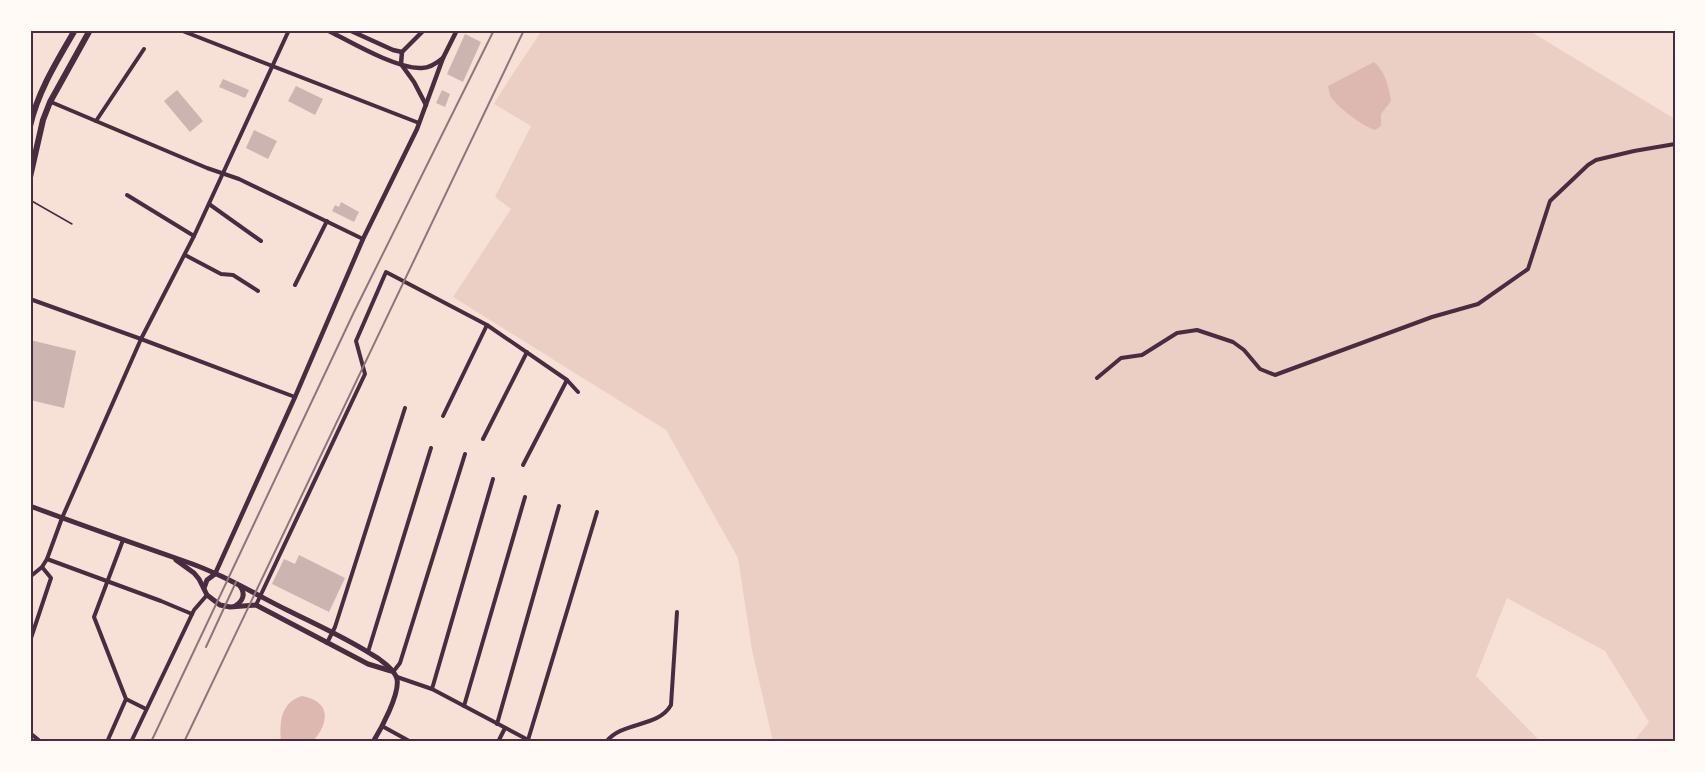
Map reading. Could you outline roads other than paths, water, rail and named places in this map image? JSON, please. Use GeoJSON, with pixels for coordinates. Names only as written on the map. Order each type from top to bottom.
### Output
{"type":"FeatureCollection","features":[{"type":"Feature","properties":{"kind":"main road"},"geometry":{"type":"LineString","coordinates":[[30,126],[37,100],[75,30]]}},
{"type":"Feature","properties":{"kind":"main road"},"geometry":{"type":"LineString","coordinates":[[30,177],[43,120],[50,102],[90,30]]}},
{"type":"Feature","properties":{"kind":"main road"},"geometry":{"type":"LineString","coordinates":[[30,506],[184,561],[239,585],[368,652],[395,674]]}},
{"type":"Feature","properties":{"kind":"main road"},"geometry":{"type":"LineString","coordinates":[[172,558],[194,573],[205,593],[220,605],[225,607],[256,605],[368,664],[395,674]]}},
{"type":"Feature","properties":{"kind":"main road"},"geometry":{"type":"LineString","coordinates":[[205,593],[207,579],[215,574]]}},
{"type":"Feature","properties":{"kind":"main road"},"geometry":{"type":"LineString","coordinates":[[234,607],[243,596],[243,590],[239,585]]}},
{"type":"Feature","properties":{"kind":"main road"},"geometry":{"type":"LineString","coordinates":[[373,742],[395,693],[395,674]]}},
{"type":"Feature","properties":{"kind":"street"},"geometry":{"type":"LineString","coordinates":[[180,30],[419,123]]}},
{"type":"Feature","properties":{"kind":"street"},"geometry":{"type":"LineString","coordinates":[[30,579],[47,559],[62,518],[141,339],[185,255],[289,30]]}},
{"type":"Feature","properties":{"kind":"street"},"geometry":{"type":"LineString","coordinates":[[327,30],[388,60],[416,68],[426,68],[443,58]]}},
{"type":"Feature","properties":{"kind":"street"},"geometry":{"type":"LineString","coordinates":[[349,30],[402,52]]}},
{"type":"Feature","properties":{"kind":"street"},"geometry":{"type":"LineString","coordinates":[[424,30],[402,52],[401,64],[426,105]]}},
{"type":"Feature","properties":{"kind":"street"},"geometry":{"type":"LineString","coordinates":[[215,574],[295,398],[363,239],[419,123],[443,58],[456,31]]}},
{"type":"Feature","properties":{"kind":"street"},"geometry":{"type":"LineString","coordinates":[[357,45],[361,36]]}},
{"type":"Feature","properties":{"kind":"street"},"geometry":{"type":"LineString","coordinates":[[96,121],[144,49]]}},
{"type":"Feature","properties":{"kind":"street"},"geometry":{"type":"LineString","coordinates":[[30,111],[37,100]]}},
{"type":"Feature","properties":{"kind":"street"},"geometry":{"type":"LineString","coordinates":[[50,102],[239,179],[363,239]]}},
{"type":"Feature","properties":{"kind":"street"},"geometry":{"type":"LineString","coordinates":[[1096,378],[1120,358],[1142,355],[1177,333],[1197,330],[1233,342],[1244,350],[1260,369],[1275,375],[1432,317],[1478,304],[1528,269],[1550,201],[1588,165],[1596,160],[1675,144]]}},
{"type":"Feature","properties":{"kind":"street"},"geometry":{"type":"LineString","coordinates":[[127,195],[194,236]]}},
{"type":"Feature","properties":{"kind":"street"},"geometry":{"type":"LineString","coordinates":[[209,204],[261,241]]}},
{"type":"Feature","properties":{"kind":"street"},"geometry":{"type":"LineString","coordinates":[[295,285],[327,221]]}},
{"type":"Feature","properties":{"kind":"street"},"geometry":{"type":"LineString","coordinates":[[185,255],[221,274],[233,275],[258,291]]}},
{"type":"Feature","properties":{"kind":"street"},"geometry":{"type":"LineString","coordinates":[[256,605],[365,374],[356,341],[386,272],[487,325],[567,380],[578,393]]}},
{"type":"Feature","properties":{"kind":"street"},"geometry":{"type":"LineString","coordinates":[[30,299],[295,398]]}},
{"type":"Feature","properties":{"kind":"street"},"geometry":{"type":"LineString","coordinates":[[443,417],[487,325]]}},
{"type":"Feature","properties":{"kind":"street"},"geometry":{"type":"LineString","coordinates":[[483,439],[527,352]]}},
{"type":"Feature","properties":{"kind":"street"},"geometry":{"type":"LineString","coordinates":[[523,465],[567,380]]}},
{"type":"Feature","properties":{"kind":"street"},"geometry":{"type":"LineString","coordinates":[[327,643],[405,408]]}},
{"type":"Feature","properties":{"kind":"street"},"geometry":{"type":"LineString","coordinates":[[368,652],[431,448]]}},
{"type":"Feature","properties":{"kind":"street"},"geometry":{"type":"LineString","coordinates":[[465,454],[395,674],[432,689],[530,741],[597,512]]}},
{"type":"Feature","properties":{"kind":"street"},"geometry":{"type":"LineString","coordinates":[[432,689],[493,479]]}},
{"type":"Feature","properties":{"kind":"street"},"geometry":{"type":"LineString","coordinates":[[464,706],[525,497]]}},
{"type":"Feature","properties":{"kind":"street"},"geometry":{"type":"LineString","coordinates":[[497,724],[559,506]]}},
{"type":"Feature","properties":{"kind":"street"},"geometry":{"type":"LineString","coordinates":[[123,540],[94,617],[126,699],[146,709]]}},
{"type":"Feature","properties":{"kind":"street"},"geometry":{"type":"LineString","coordinates":[[47,559],[192,614]]}},
{"type":"Feature","properties":{"kind":"street"},"geometry":{"type":"LineString","coordinates":[[30,641],[51,578],[42,567]]}},
{"type":"Feature","properties":{"kind":"street"},"geometry":{"type":"LineString","coordinates":[[131,742],[192,614],[205,593]]}},
{"type":"Feature","properties":{"kind":"street"},"geometry":{"type":"LineString","coordinates":[[606,742],[614,734],[665,714],[671,705],[678,612]]}},
{"type":"Feature","properties":{"kind":"street"},"geometry":{"type":"LineString","coordinates":[[107,742],[126,699]]}},
{"type":"Feature","properties":{"kind":"street"},"geometry":{"type":"LineString","coordinates":[[382,726],[411,742]]}},
{"type":"Feature","properties":{"kind":"street"},"geometry":{"type":"LineString","coordinates":[[498,742],[505,728]]}},
{"type":"Feature","properties":{"kind":"street"},"geometry":{"type":"LineString","coordinates":[[30,733],[41,742]]}},
{"type":"Feature","properties":{"kind":"railway"},"geometry":{"type":"LineString","coordinates":[[151,742],[354,312],[494,30]]}},
{"type":"Feature","properties":{"kind":"railway"},"geometry":{"type":"LineString","coordinates":[[184,742],[524,30]]}},
{"type":"Feature","properties":{"kind":"railway"},"geometry":{"type":"LineString","coordinates":[[206,647],[236,582]]}}]}
